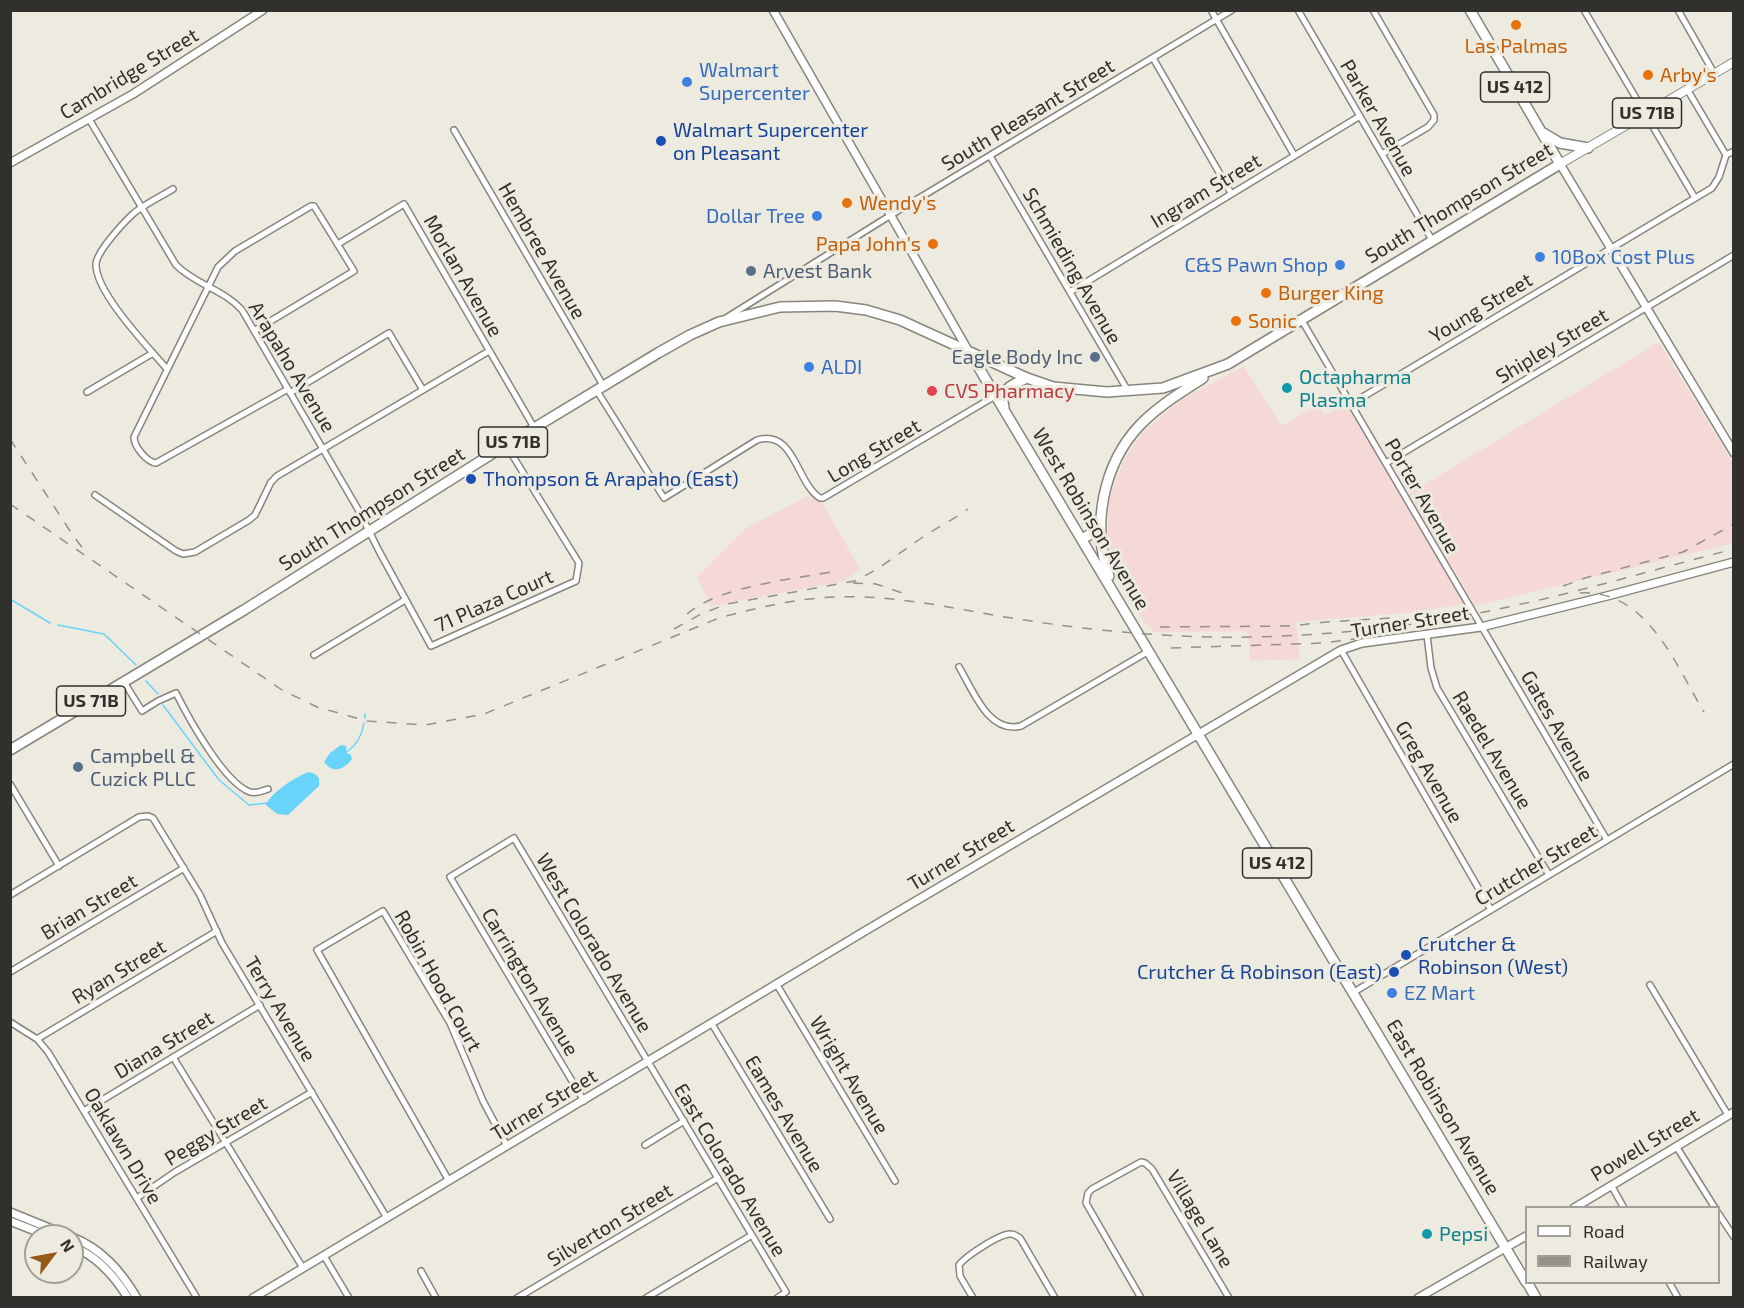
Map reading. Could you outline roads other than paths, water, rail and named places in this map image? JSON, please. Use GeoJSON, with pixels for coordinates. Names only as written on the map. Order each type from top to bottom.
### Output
{"type":"FeatureCollection","features":[{"type":"Feature","properties":{"kind":"highway","name":"US 412"},"geometry":{"type":"LineString","coordinates":[[1470,10],[1560,164]]}},
{"type":"Feature","properties":{"kind":"highway"},"geometry":{"type":"LineString","coordinates":[[1541,132],[1560,143],[1588,148]]}},
{"type":"Feature","properties":{"kind":"highway","name":"South Thompson Street"},"geometry":{"type":"LineString","coordinates":[[10,750],[369,533],[506,445],[690,334],[719,322],[780,308],[835,306],[866,310],[900,320],[1027,378],[1053,387],[1084,391],[1163,388],[1215,370],[1560,164]]}},
{"type":"Feature","properties":{"kind":"highway","name":"West Robinson Avenue"},"geometry":{"type":"LineString","coordinates":[[970,352],[1200,733]]}},
{"type":"Feature","properties":{"kind":"highway","name":"US 412"},"geometry":{"type":"LineString","coordinates":[[1116,595],[1101,551],[1104,493],[1114,462],[1132,435],[1162,406],[1215,370]]}},
{"type":"Feature","properties":{"kind":"highway"},"geometry":{"type":"LineString","coordinates":[[1007,415],[1002,404],[1005,391],[1011,385],[1027,378]]}},
{"type":"Feature","properties":{"kind":"highway"},"geometry":{"type":"LineString","coordinates":[[1162,406],[1163,388]]}},
{"type":"Feature","properties":{"kind":"highway"},"geometry":{"type":"LineString","coordinates":[[1083,542],[1101,531]]}},
{"type":"Feature","properties":{"kind":"highway","name":"East Robinson Avenue"},"geometry":{"type":"LineString","coordinates":[[1200,733],[1525,1279]]}},
{"type":"Feature","properties":{"kind":"highway","name":"East Robinson Avenue"},"geometry":{"type":"LineString","coordinates":[[1528,1284],[1536,1298]]}},
{"type":"Feature","properties":{"kind":"main road","name":"South Thompson Street"},"geometry":{"type":"LineString","coordinates":[[1560,164],[1734,62]]}},
{"type":"Feature","properties":{"kind":"street","name":"Cambridge Street"},"geometry":{"type":"LineString","coordinates":[[10,163],[133,94],[264,10]]}},
{"type":"Feature","properties":{"kind":"street","name":"West Robinson Avenue"},"geometry":{"type":"LineString","coordinates":[[773,10],[970,352]]}},
{"type":"Feature","properties":{"kind":"street"},"geometry":{"type":"LineString","coordinates":[[1211,10],[1294,155]]}},
{"type":"Feature","properties":{"kind":"street","name":"South Pleasant Street"},"geometry":{"type":"LineString","coordinates":[[719,322],[891,215],[1232,10]]}},
{"type":"Feature","properties":{"kind":"street","name":"Parker Avenue"},"geometry":{"type":"LineString","coordinates":[[1298,10],[1432,240]]}},
{"type":"Feature","properties":{"kind":"street"},"geometry":{"type":"LineString","coordinates":[[1373,10],[1432,111],[1434,120],[1428,127],[1382,154]]}},
{"type":"Feature","properties":{"kind":"street"},"geometry":{"type":"LineString","coordinates":[[1584,10],[1695,198]]}},
{"type":"Feature","properties":{"kind":"street"},"geometry":{"type":"LineString","coordinates":[[1678,10],[1714,73]]}},
{"type":"Feature","properties":{"kind":"street"},"geometry":{"type":"LineString","coordinates":[[1153,58],[1231,193]]}},
{"type":"Feature","properties":{"kind":"street"},"geometry":{"type":"LineString","coordinates":[[1687,89],[1726,155],[1734,151]]}},
{"type":"Feature","properties":{"kind":"street","name":"Ingram Street"},"geometry":{"type":"LineString","coordinates":[[1070,292],[1360,116]]}},
{"type":"Feature","properties":{"kind":"street","name":"Arapaho Avenue"},"geometry":{"type":"LineString","coordinates":[[89,119],[176,265],[195,281],[223,293],[242,310],[324,449],[369,533]]}},
{"type":"Feature","properties":{"kind":"street","name":"Hembree Avenue"},"geometry":{"type":"LineString","coordinates":[[454,130],[664,498]]}},
{"type":"Feature","properties":{"kind":"street","name":"Young Street"},"geometry":{"type":"LineString","coordinates":[[1351,404],[1695,198],[1716,183],[1726,155]]}},
{"type":"Feature","properties":{"kind":"street","name":"Schmieding Avenue"},"geometry":{"type":"LineString","coordinates":[[990,156],[1128,391]]}},
{"type":"Feature","properties":{"kind":"street"},"geometry":{"type":"LineString","coordinates":[[1560,164],[1734,453]]}},
{"type":"Feature","properties":{"kind":"street"},"geometry":{"type":"LineString","coordinates":[[167,369],[104,291],[97,275],[96,263],[100,252],[133,214],[173,189]]}},
{"type":"Feature","properties":{"kind":"street","name":"Morlan Avenue"},"geometry":{"type":"LineString","coordinates":[[338,244],[404,204],[535,429]]}},
{"type":"Feature","properties":{"kind":"street"},"geometry":{"type":"LineString","coordinates":[[254,331],[354,271],[314,206],[235,251],[218,267],[133,441],[153,464],[289,391],[389,333],[423,390]]}},
{"type":"Feature","properties":{"kind":"street","name":"Shipley Street"},"geometry":{"type":"LineString","coordinates":[[1386,464],[1733,256]]}},
{"type":"Feature","properties":{"kind":"street","name":"Porter Avenue"},"geometry":{"type":"LineString","coordinates":[[1301,319],[1481,627]]}},
{"type":"Feature","properties":{"kind":"street"},"geometry":{"type":"LineString","coordinates":[[95,495],[176,551],[189,554],[249,520],[259,508],[271,482],[277,476],[489,351]]}},
{"type":"Feature","properties":{"kind":"street"},"geometry":{"type":"LineString","coordinates":[[87,392],[153,353]]}},
{"type":"Feature","properties":{"kind":"street","name":"Long Street"},"geometry":{"type":"LineString","coordinates":[[664,498],[757,440],[767,437],[781,442],[814,494],[823,498],[995,396]]}},
{"type":"Feature","properties":{"kind":"street","name":"71 Plaza Court"},"geometry":{"type":"LineString","coordinates":[[369,533],[431,646],[576,581],[579,563],[506,445]]}},
{"type":"Feature","properties":{"kind":"street","name":"Turner Street"},"geometry":{"type":"LineString","coordinates":[[254,1298],[1341,650],[1362,644],[1481,627],[1734,562]]}},
{"type":"Feature","properties":{"kind":"street"},"geometry":{"type":"LineString","coordinates":[[314,655],[405,600]]}},
{"type":"Feature","properties":{"kind":"street","name":"Gates Avenue"},"geometry":{"type":"LineString","coordinates":[[1481,627],[1607,840]]}},
{"type":"Feature","properties":{"kind":"street","name":"Raedel Avenue"},"geometry":{"type":"LineString","coordinates":[[1427,635],[1431,668],[1437,688],[1549,875]]}},
{"type":"Feature","properties":{"kind":"street","name":"Greg Avenue"},"geometry":{"type":"LineString","coordinates":[[1341,650],[1491,910]]}},
{"type":"Feature","properties":{"kind":"street"},"geometry":{"type":"LineString","coordinates":[[959,668],[993,720],[1010,728],[1021,726],[1149,651]]}},
{"type":"Feature","properties":{"kind":"street"},"geometry":{"type":"LineString","coordinates":[[124,682],[142,711],[176,693],[214,757],[235,781],[253,793],[268,789]]}},
{"type":"Feature","properties":{"kind":"street","name":"Crutcher Street"},"geometry":{"type":"LineString","coordinates":[[1354,992],[1734,764]]}},
{"type":"Feature","properties":{"kind":"street"},"geometry":{"type":"LineString","coordinates":[[10,784],[59,866],[10,895]]}},
{"type":"Feature","properties":{"kind":"street","name":"Terry Avenue"},"geometry":{"type":"LineString","coordinates":[[59,866],[140,817],[148,816],[156,822],[200,895],[217,931],[260,1005],[387,1218]]}},
{"type":"Feature","properties":{"kind":"street","name":"Carrington Avenue"},"geometry":{"type":"LineString","coordinates":[[514,838],[450,877],[584,1101]]}},
{"type":"Feature","properties":{"kind":"street","name":"West Colorado Avenue"},"geometry":{"type":"LineString","coordinates":[[514,838],[649,1062]]}},
{"type":"Feature","properties":{"kind":"street","name":"Brian Street"},"geometry":{"type":"LineString","coordinates":[[10,972],[184,868]]}},
{"type":"Feature","properties":{"kind":"street","name":"Robin Hood Court"},"geometry":{"type":"LineString","coordinates":[[449,1181],[317,950],[383,911],[450,1023],[483,1101],[507,1146]]}},
{"type":"Feature","properties":{"kind":"street","name":"Ryan Street"},"geometry":{"type":"LineString","coordinates":[[37,1039],[217,931]]}},
{"type":"Feature","properties":{"kind":"street","name":"Wright Avenue"},"geometry":{"type":"LineString","coordinates":[[777,985],[895,1181]]}},
{"type":"Feature","properties":{"kind":"street"},"geometry":{"type":"LineString","coordinates":[[1650,985],[1731,1113]]}},
{"type":"Feature","properties":{"kind":"street","name":"Diana Street"},"geometry":{"type":"LineString","coordinates":[[84,1112],[260,1005]]}},
{"type":"Feature","properties":{"kind":"street","name":"Oaklawn Drive"},"geometry":{"type":"LineString","coordinates":[[10,1022],[37,1039],[48,1052],[197,1298]]}},
{"type":"Feature","properties":{"kind":"street","name":"Eames Avenue"},"geometry":{"type":"LineString","coordinates":[[712,1024],[830,1220]]}},
{"type":"Feature","properties":{"kind":"street"},"geometry":{"type":"LineString","coordinates":[[173,1057],[303,1268]]}},
{"type":"Feature","properties":{"kind":"street","name":"East Colorado Avenue"},"geometry":{"type":"LineString","coordinates":[[649,1062],[786,1292],[777,1298]]}},
{"type":"Feature","properties":{"kind":"street","name":"Peggy Street"},"geometry":{"type":"LineString","coordinates":[[137,1198],[175,1172],[312,1092]]}},
{"type":"Feature","properties":{"kind":"street","name":"Powell Street"},"geometry":{"type":"LineString","coordinates":[[1577,1206],[1731,1113]]}},
{"type":"Feature","properties":{"kind":"street"},"geometry":{"type":"LineString","coordinates":[[645,1145],[684,1121]]}},
{"type":"Feature","properties":{"kind":"street"},"geometry":{"type":"LineString","coordinates":[[1676,1146],[1714,1206]]}},
{"type":"Feature","properties":{"kind":"street","name":"Village Lane"},"geometry":{"type":"LineString","coordinates":[[1141,1298],[1086,1203],[1088,1192],[1092,1189],[1141,1162],[1152,1169],[1229,1298]]}},
{"type":"Feature","properties":{"kind":"street","name":"Silverton Street"},"geometry":{"type":"LineString","coordinates":[[519,1297],[718,1178]]}},
{"type":"Feature","properties":{"kind":"street"},"geometry":{"type":"LineString","coordinates":[[1611,1185],[1623,1206]]}},
{"type":"Feature","properties":{"kind":"street"},"geometry":{"type":"LineString","coordinates":[[10,1212],[39,1224]]}},
{"type":"Feature","properties":{"kind":"street"},"geometry":{"type":"LineString","coordinates":[[1720,1215],[1734,1237]]}},
{"type":"Feature","properties":{"kind":"street"},"geometry":{"type":"LineString","coordinates":[[10,1221],[24,1227]]}},
{"type":"Feature","properties":{"kind":"street"},"geometry":{"type":"LineString","coordinates":[[973,1298],[960,1276],[959,1265],[968,1256],[1003,1235],[1012,1234],[1020,1238],[1055,1298]]}},
{"type":"Feature","properties":{"kind":"street"},"geometry":{"type":"LineString","coordinates":[[646,1298],[752,1235]]}},
{"type":"Feature","properties":{"kind":"street"},"geometry":{"type":"LineString","coordinates":[[1418,1298],[1525,1237]]}},
{"type":"Feature","properties":{"kind":"street"},"geometry":{"type":"LineString","coordinates":[[84,1245],[107,1258],[137,1298]]}},
{"type":"Feature","properties":{"kind":"street"},"geometry":{"type":"LineString","coordinates":[[84,1253],[102,1264],[114,1276],[128,1298]]}},
{"type":"Feature","properties":{"kind":"street"},"geometry":{"type":"LineString","coordinates":[[324,1256],[349,1298]]}},
{"type":"Feature","properties":{"kind":"street"},"geometry":{"type":"LineString","coordinates":[[421,1271],[436,1298]]}},
{"type":"Feature","properties":{"kind":"street"},"geometry":{"type":"LineString","coordinates":[[1670,1284],[1678,1298]]}},
{"type":"Feature","properties":{"kind":"water"},"geometry":{"type":"Polygon","coordinates":[[[341,745],[346,746],[347,753],[352,759],[342,768],[335,769],[327,766],[324,762],[330,753],[341,745]]]}},
{"type":"Feature","properties":{"kind":"water"},"geometry":{"type":"Polygon","coordinates":[[[309,772],[319,778],[319,786],[288,815],[277,814],[266,805],[272,796],[284,786],[309,772]]]}},
{"type":"Feature","properties":{"kind":"waterway"},"geometry":{"type":"LineString","coordinates":[[10,599],[50,623]]}},
{"type":"Feature","properties":{"kind":"waterway"},"geometry":{"type":"LineString","coordinates":[[58,625],[104,634],[136,665]]}},
{"type":"Feature","properties":{"kind":"waterway"},"geometry":{"type":"LineString","coordinates":[[146,681],[158,694]]}},
{"type":"Feature","properties":{"kind":"waterway"},"geometry":{"type":"LineString","coordinates":[[163,705],[219,780],[249,805],[268,803]]}},
{"type":"Feature","properties":{"kind":"waterway"},"geometry":{"type":"LineString","coordinates":[[348,751],[359,739],[364,723]]}},
{"type":"Feature","properties":{"kind":"railway"},"geometry":{"type":"LineString","coordinates":[[10,439],[85,551]]}},
{"type":"Feature","properties":{"kind":"railway"},"geometry":{"type":"LineString","coordinates":[[10,504],[282,690],[317,707],[367,721],[425,725],[484,714],[719,618],[799,600],[835,597],[884,598],[1030,621],[1155,635],[1243,637],[1319,634],[1434,621],[1508,607],[1734,549]]}},
{"type":"Feature","properties":{"kind":"railway"},"geometry":{"type":"LineString","coordinates":[[674,629],[701,614],[727,604],[855,581],[882,566],[968,509]]}},
{"type":"Feature","properties":{"kind":"railway"},"geometry":{"type":"LineString","coordinates":[[1563,586],[1683,552],[1734,524]]}},
{"type":"Feature","properties":{"kind":"railway"},"geometry":{"type":"LineString","coordinates":[[687,614],[701,604],[737,590],[837,571]]}},
{"type":"Feature","properties":{"kind":"railway"},"geometry":{"type":"LineString","coordinates":[[853,583],[876,584],[911,596]]}},
{"type":"Feature","properties":{"kind":"railway"},"geometry":{"type":"LineString","coordinates":[[1580,593],[1603,595],[1624,603],[1641,616],[1670,652],[1704,712]]}},
{"type":"Feature","properties":{"kind":"railway"},"geometry":{"type":"LineString","coordinates":[[1160,627],[1290,626],[1391,618]]}},
{"type":"Feature","properties":{"kind":"railway"},"geometry":{"type":"LineString","coordinates":[[1171,648],[1324,643],[1376,636]]}},
{"type":"Feature","properties":{"kind":"place","name":"Las Palmas"},"geometry":{"type":"Point","coordinates":[1516,25]}},
{"type":"Feature","properties":{"kind":"place","name":"Arby's"},"geometry":{"type":"Point","coordinates":[1648,75]}},
{"type":"Feature","properties":{"kind":"place","name":"Walmart Supercenter"},"geometry":{"type":"Point","coordinates":[687,82]}},
{"type":"Feature","properties":{"kind":"place","name":"Walmart Supercenter on Pleasant"},"geometry":{"type":"Point","coordinates":[661,141]}},
{"type":"Feature","properties":{"kind":"place","name":"Wendy's"},"geometry":{"type":"Point","coordinates":[847,203]}},
{"type":"Feature","properties":{"kind":"place","name":"Dollar Tree"},"geometry":{"type":"Point","coordinates":[817,216]}},
{"type":"Feature","properties":{"kind":"place","name":"Papa John's"},"geometry":{"type":"Point","coordinates":[933,244]}},
{"type":"Feature","properties":{"kind":"place","name":"10Box Cost Plus"},"geometry":{"type":"Point","coordinates":[1540,257]}},
{"type":"Feature","properties":{"kind":"place","name":"C&S Pawn Shop"},"geometry":{"type":"Point","coordinates":[1340,265]}},
{"type":"Feature","properties":{"kind":"place","name":"Arvest Bank"},"geometry":{"type":"Point","coordinates":[751,271]}},
{"type":"Feature","properties":{"kind":"place","name":"Burger King"},"geometry":{"type":"Point","coordinates":[1266,293]}},
{"type":"Feature","properties":{"kind":"place","name":"Sonic"},"geometry":{"type":"Point","coordinates":[1236,321]}},
{"type":"Feature","properties":{"kind":"place","name":"Eagle Body Inc"},"geometry":{"type":"Point","coordinates":[1095,357]}},
{"type":"Feature","properties":{"kind":"place","name":"ALDI"},"geometry":{"type":"Point","coordinates":[809,367]}},
{"type":"Feature","properties":{"kind":"place","name":"Octapharma Plasma"},"geometry":{"type":"Point","coordinates":[1287,388]}},
{"type":"Feature","properties":{"kind":"place","name":"CVS Pharmacy"},"geometry":{"type":"Point","coordinates":[932,391]}},
{"type":"Feature","properties":{"kind":"place","name":"Thompson & Arapaho (East)"},"geometry":{"type":"Point","coordinates":[471,479]}},
{"type":"Feature","properties":{"kind":"place","name":"Campbell & Cuzick PLLC"},"geometry":{"type":"Point","coordinates":[78,767]}},
{"type":"Feature","properties":{"kind":"place","name":"Crutcher & Robinson (West)"},"geometry":{"type":"Point","coordinates":[1406,955]}},
{"type":"Feature","properties":{"kind":"place","name":"Crutcher & Robinson (East)"},"geometry":{"type":"Point","coordinates":[1394,972]}},
{"type":"Feature","properties":{"kind":"place","name":"EZ Mart"},"geometry":{"type":"Point","coordinates":[1392,993]}},
{"type":"Feature","properties":{"kind":"place","name":"Pepsi"},"geometry":{"type":"Point","coordinates":[1427,1234]}}]}
